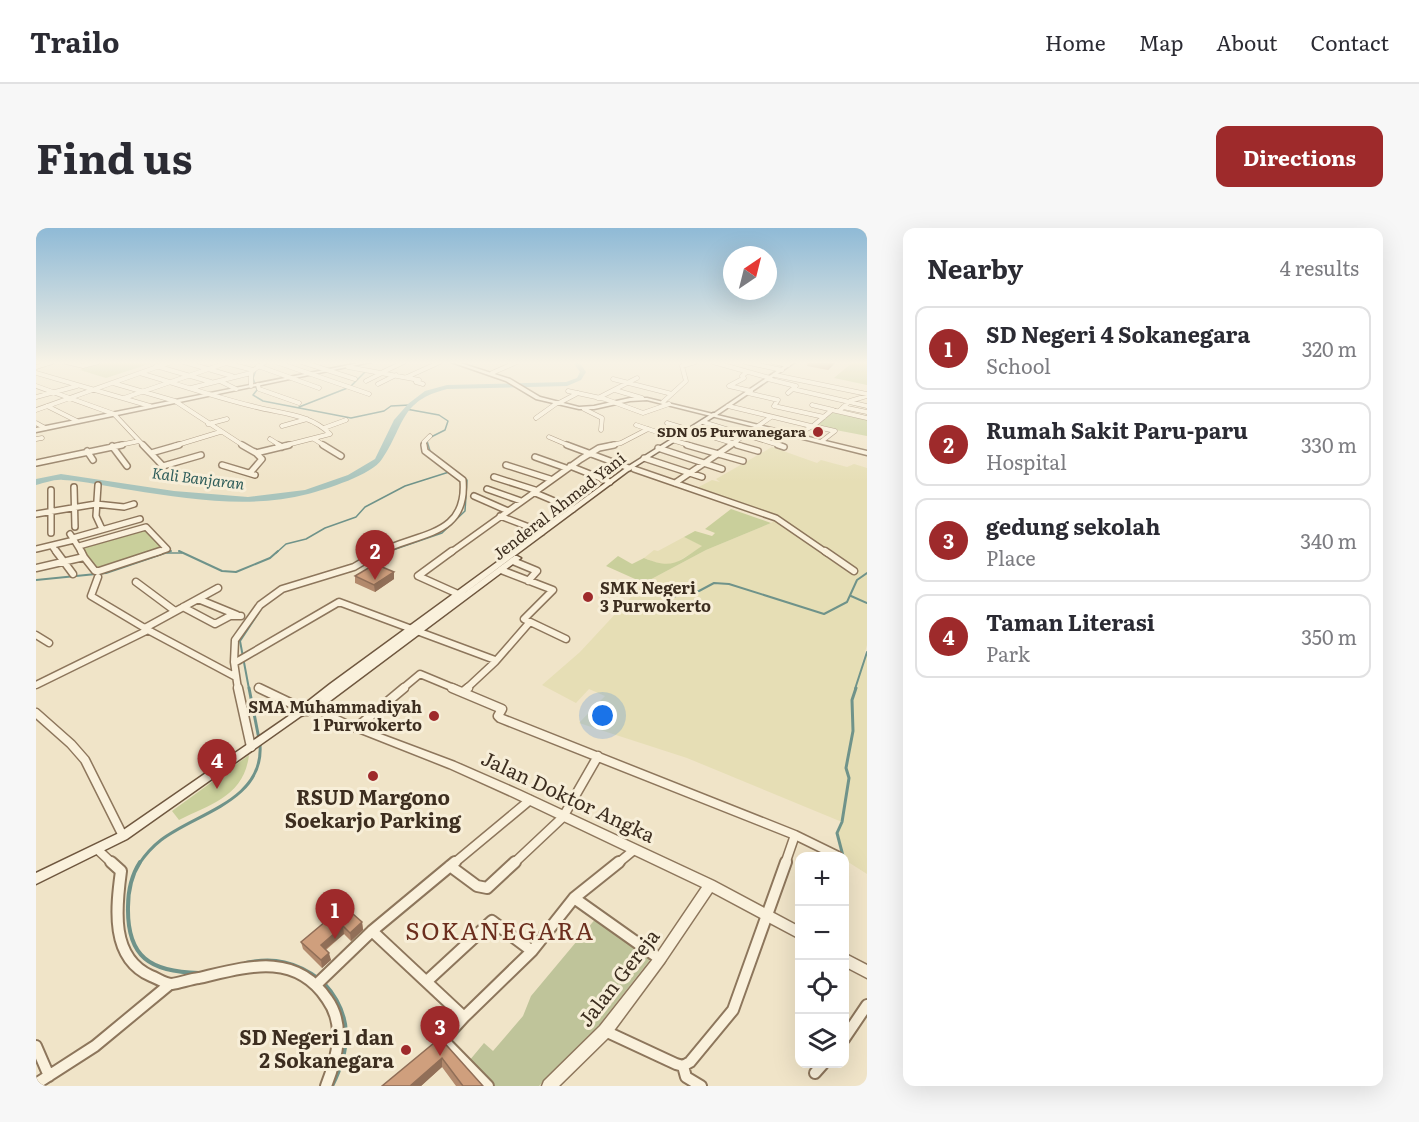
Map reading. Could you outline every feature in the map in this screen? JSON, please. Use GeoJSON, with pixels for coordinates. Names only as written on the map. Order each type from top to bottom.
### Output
{"type":"FeatureCollection","features":[{"type":"Feature","properties":{"kind":"main road"},"geometry":{"type":"LineString","coordinates":[[637,464],[658,448],[715,414]]}},
{"type":"Feature","properties":{"kind":"main road","name":"Jenderal Ahmad Yani"},"geometry":{"type":"LineString","coordinates":[[416,630],[458,594],[501,570],[542,532],[637,464]]}},
{"type":"Feature","properties":{"kind":"main road","name":"Jenderal Ahmad Yani"},"geometry":{"type":"LineString","coordinates":[[36,879],[123,836],[269,733],[306,710],[515,557],[637,464]]}},
{"type":"Feature","properties":{"kind":"street"},"geometry":{"type":"LineString","coordinates":[[49,402],[55,404]]}},
{"type":"Feature","properties":{"kind":"street"},"geometry":{"type":"LineString","coordinates":[[36,410],[61,402]]}},
{"type":"Feature","properties":{"kind":"street"},"geometry":{"type":"LineString","coordinates":[[83,402],[114,414],[163,466],[163,474]]}},
{"type":"Feature","properties":{"kind":"street"},"geometry":{"type":"LineString","coordinates":[[137,402],[150,406]]}},
{"type":"Feature","properties":{"kind":"street"},"geometry":{"type":"LineString","coordinates":[[36,430],[174,402]]}},
{"type":"Feature","properties":{"kind":"street"},"geometry":{"type":"LineString","coordinates":[[174,402],[262,459],[253,474],[222,465]]}},
{"type":"Feature","properties":{"kind":"street"},"geometry":{"type":"LineString","coordinates":[[241,402],[307,419],[324,428],[329,434],[254,452]]}},
{"type":"Feature","properties":{"kind":"street"},"geometry":{"type":"LineString","coordinates":[[554,402],[584,409],[600,417],[609,417]]}},
{"type":"Feature","properties":{"kind":"street"},"geometry":{"type":"LineString","coordinates":[[584,409],[612,402]]}},
{"type":"Feature","properties":{"kind":"street"},"geometry":{"type":"LineString","coordinates":[[612,402],[645,413],[669,404]]}},
{"type":"Feature","properties":{"kind":"street"},"geometry":{"type":"LineString","coordinates":[[663,402],[867,453]]}},
{"type":"Feature","properties":{"kind":"street"},"geometry":{"type":"LineString","coordinates":[[715,414],[734,402]]}},
{"type":"Feature","properties":{"kind":"street"},"geometry":{"type":"LineString","coordinates":[[776,402],[774,406],[824,417]]}},
{"type":"Feature","properties":{"kind":"street"},"geometry":{"type":"LineString","coordinates":[[848,402],[867,406]]}},
{"type":"Feature","properties":{"kind":"street"},"geometry":{"type":"LineString","coordinates":[[797,434],[848,402]]}},
{"type":"Feature","properties":{"kind":"street"},"geometry":{"type":"LineString","coordinates":[[536,418],[558,403]]}},
{"type":"Feature","properties":{"kind":"street"},"geometry":{"type":"LineString","coordinates":[[812,405],[867,412]]}},
{"type":"Feature","properties":{"kind":"street"},"geometry":{"type":"LineString","coordinates":[[47,406],[77,421]]}},
{"type":"Feature","properties":{"kind":"street"},"geometry":{"type":"LineString","coordinates":[[728,406],[836,430],[822,441]]}},
{"type":"Feature","properties":{"kind":"street"},"geometry":{"type":"LineString","coordinates":[[838,409],[867,418]]}},
{"type":"Feature","properties":{"kind":"street"},"geometry":{"type":"LineString","coordinates":[[584,416],[590,413]]}},
{"type":"Feature","properties":{"kind":"street"},"geometry":{"type":"LineString","coordinates":[[600,417],[603,419],[600,421],[601,430]]}},
{"type":"Feature","properties":{"kind":"street"},"geometry":{"type":"LineString","coordinates":[[675,483],[771,417]]}},
{"type":"Feature","properties":{"kind":"street"},"geometry":{"type":"LineString","coordinates":[[208,424],[227,419]]}},
{"type":"Feature","properties":{"kind":"street"},"geometry":{"type":"LineString","coordinates":[[282,426],[307,419]]}},
{"type":"Feature","properties":{"kind":"street"},"geometry":{"type":"LineString","coordinates":[[324,428],[346,420]]}},
{"type":"Feature","properties":{"kind":"street"},"geometry":{"type":"LineString","coordinates":[[704,422],[784,447]]}},
{"type":"Feature","properties":{"kind":"street"},"geometry":{"type":"LineString","coordinates":[[36,423],[45,428]]}},
{"type":"Feature","properties":{"kind":"street"},"geometry":{"type":"LineString","coordinates":[[667,423],[758,451]]}},
{"type":"Feature","properties":{"kind":"street"},"geometry":{"type":"LineString","coordinates":[[636,425],[743,460]]}},
{"type":"Feature","properties":{"kind":"street"},"geometry":{"type":"LineString","coordinates":[[458,594],[418,576],[568,467],[599,448],[621,442],[648,429]]}},
{"type":"Feature","properties":{"kind":"street"},"geometry":{"type":"LineString","coordinates":[[152,453],[220,432]]}},
{"type":"Feature","properties":{"kind":"street"},"geometry":{"type":"LineString","coordinates":[[241,659],[234,652],[236,637],[264,598],[309,578],[350,568],[382,551],[442,529],[460,513],[464,503],[464,483],[455,473],[425,451],[424,442],[430,436]]}},
{"type":"Feature","properties":{"kind":"street"},"geometry":{"type":"LineString","coordinates":[[549,437],[574,449],[702,477]]}},
{"type":"Feature","properties":{"kind":"street"},"geometry":{"type":"LineString","coordinates":[[270,439],[282,447]]}},
{"type":"Feature","properties":{"kind":"street"},"geometry":{"type":"LineString","coordinates":[[314,439],[341,456]]}},
{"type":"Feature","properties":{"kind":"street"},"geometry":{"type":"LineString","coordinates":[[36,463],[139,441]]}},
{"type":"Feature","properties":{"kind":"street"},"geometry":{"type":"LineString","coordinates":[[112,446],[127,466]]}},
{"type":"Feature","properties":{"kind":"street"},"geometry":{"type":"LineString","coordinates":[[65,448],[69,455]]}},
{"type":"Feature","properties":{"kind":"street"},"geometry":{"type":"LineString","coordinates":[[658,448],[722,469]]}},
{"type":"Feature","properties":{"kind":"street"},"geometry":{"type":"LineString","coordinates":[[87,451],[93,460]]}},
{"type":"Feature","properties":{"kind":"street"},"geometry":{"type":"LineString","coordinates":[[163,466],[201,455]]}},
{"type":"Feature","properties":{"kind":"street"},"geometry":{"type":"LineString","coordinates":[[535,457],[610,482]]}},
{"type":"Feature","properties":{"kind":"street"},"geometry":{"type":"LineString","coordinates":[[637,464],[675,483],[776,518],[854,571]]}},
{"type":"Feature","properties":{"kind":"street"},"geometry":{"type":"LineString","coordinates":[[506,465],[550,479]]}},
{"type":"Feature","properties":{"kind":"street"},"geometry":{"type":"LineString","coordinates":[[494,477],[534,491],[573,509]]}},
{"type":"Feature","properties":{"kind":"street"},"geometry":{"type":"LineString","coordinates":[[98,485],[96,516],[102,529]]}},
{"type":"Feature","properties":{"kind":"street"},"geometry":{"type":"LineString","coordinates":[[74,487],[75,527]]}},
{"type":"Feature","properties":{"kind":"street"},"geometry":{"type":"LineString","coordinates":[[487,489],[521,501]]}},
{"type":"Feature","properties":{"kind":"street"},"geometry":{"type":"LineString","coordinates":[[51,490],[51,533]]}},
{"type":"Feature","properties":{"kind":"street"},"geometry":{"type":"LineString","coordinates":[[474,496],[508,511]]}},
{"type":"Feature","properties":{"kind":"street"},"geometry":{"type":"LineString","coordinates":[[36,514],[96,504],[124,507],[135,504]]}},
{"type":"Feature","properties":{"kind":"street"},"geometry":{"type":"LineString","coordinates":[[500,516],[542,532]]}},
{"type":"Feature","properties":{"kind":"street"},"geometry":{"type":"LineString","coordinates":[[36,549],[140,519]]}},
{"type":"Feature","properties":{"kind":"street"},"geometry":{"type":"LineString","coordinates":[[72,538],[95,571],[167,549],[146,527],[79,546]]}},
{"type":"Feature","properties":{"kind":"street"},"geometry":{"type":"LineString","coordinates":[[52,546],[73,574]]}},
{"type":"Feature","properties":{"kind":"street"},"geometry":{"type":"LineString","coordinates":[[36,568],[84,557]]}},
{"type":"Feature","properties":{"kind":"street"},"geometry":{"type":"LineString","coordinates":[[515,557],[537,571],[528,581]]}},
{"type":"Feature","properties":{"kind":"street"},"geometry":{"type":"LineString","coordinates":[[501,570],[553,590],[524,620],[566,639]]}},
{"type":"Feature","properties":{"kind":"street"},"geometry":{"type":"LineString","coordinates":[[98,577],[91,596],[237,677]]}},
{"type":"Feature","properties":{"kind":"street"},"geometry":{"type":"LineString","coordinates":[[136,582],[175,611]]}},
{"type":"Feature","properties":{"kind":"street"},"geometry":{"type":"LineString","coordinates":[[36,685],[147,629],[218,588]]}},
{"type":"Feature","properties":{"kind":"street"},"geometry":{"type":"LineString","coordinates":[[198,598],[241,616]]}},
{"type":"Feature","properties":{"kind":"street"},"geometry":{"type":"LineString","coordinates":[[252,746],[237,677],[241,659],[339,602],[495,660]]}},
{"type":"Feature","properties":{"kind":"street"},"geometry":{"type":"LineString","coordinates":[[183,607],[215,624],[230,616],[250,617]]}},
{"type":"Feature","properties":{"kind":"street"},"geometry":{"type":"LineString","coordinates":[[463,692],[529,623]]}},
{"type":"Feature","properties":{"kind":"street"},"geometry":{"type":"LineString","coordinates":[[36,635],[49,643]]}},
{"type":"Feature","properties":{"kind":"street"},"geometry":{"type":"LineString","coordinates":[[356,728],[419,674],[502,709],[498,716],[500,718],[724,805],[829,852]]}},
{"type":"Feature","properties":{"kind":"street"},"geometry":{"type":"LineString","coordinates":[[259,688],[306,710]]}},
{"type":"Feature","properties":{"kind":"street","name":"Jalan Doktor Angka"},"geometry":{"type":"LineString","coordinates":[[306,710],[452,765],[530,800],[710,885],[795,931]]}},
{"type":"Feature","properties":{"kind":"street"},"geometry":{"type":"LineString","coordinates":[[36,713],[71,744],[85,760],[123,836]]}},
{"type":"Feature","properties":{"kind":"street"},"geometry":{"type":"LineString","coordinates":[[450,866],[484,889],[563,817],[598,756]]}},
{"type":"Feature","properties":{"kind":"street"},"geometry":{"type":"LineString","coordinates":[[321,979],[372,931],[530,800]]}},
{"type":"Feature","properties":{"kind":"street"},"geometry":{"type":"LineString","coordinates":[[683,1066],[690,1062],[733,1010],[769,916],[795,836]]}},
{"type":"Feature","properties":{"kind":"street"},"geometry":{"type":"LineString","coordinates":[[98,850],[121,871],[116,910],[121,946],[140,971],[170,984]]}},
{"type":"Feature","properties":{"kind":"street"},"geometry":{"type":"LineString","coordinates":[[488,1086],[443,1040],[532,951],[574,898],[634,850]]}},
{"type":"Feature","properties":{"kind":"street","name":"Jalan Gereja"},"geometry":{"type":"LineString","coordinates":[[549,1086],[605,1031],[660,959],[710,885]]}},
{"type":"Feature","properties":{"kind":"street"},"geometry":{"type":"LineString","coordinates":[[574,898],[660,959]]}},
{"type":"Feature","properties":{"kind":"street"},"geometry":{"type":"LineString","coordinates":[[427,981],[492,921],[532,951]]}},
{"type":"Feature","properties":{"kind":"street"},"geometry":{"type":"LineString","coordinates":[[372,931],[464,1017]]}},
{"type":"Feature","properties":{"kind":"street"},"geometry":{"type":"LineString","coordinates":[[846,960],[867,972]]}},
{"type":"Feature","properties":{"kind":"street"},"geometry":{"type":"LineString","coordinates":[[36,1084],[95,1046],[170,984],[254,965],[268,964],[296,970],[321,979],[338,1034],[336,1058],[328,1081]]}},
{"type":"Feature","properties":{"kind":"street"},"geometry":{"type":"LineString","coordinates":[[849,1032],[867,1005]]}},
{"type":"Feature","properties":{"kind":"street"},"geometry":{"type":"LineString","coordinates":[[605,1031],[683,1066]]}},
{"type":"Feature","properties":{"kind":"street"},"geometry":{"type":"LineString","coordinates":[[36,1046],[49,1076]]}},
{"type":"Feature","properties":{"kind":"street"},"geometry":{"type":"LineString","coordinates":[[683,1066],[686,1077],[702,1086]]}},
{"type":"Feature","properties":{"kind":"shaded area"},"geometry":{"type":"Polygon","coordinates":[[[772,447],[817,463],[821,460],[847,467],[854,464],[867,468],[867,645],[861,667],[867,652],[867,874],[849,863],[849,852],[843,852],[837,833],[842,822],[687,758],[579,723],[605,696],[589,689],[576,703],[542,685],[580,652],[644,583],[706,550],[771,523],[777,518],[693,490],[712,480],[720,482],[716,479],[772,447]]]}},
{"type":"Feature","properties":{"kind":"shaded area"},"geometry":{"type":"Polygon","coordinates":[[[684,537],[703,546],[674,564],[665,566],[644,558],[654,550],[658,551],[684,537]]]}},
{"type":"Feature","properties":{"kind":"green space"},"geometry":{"type":"Polygon","coordinates":[[[835,411],[867,418],[867,436],[815,426],[835,411]]]}},
{"type":"Feature","properties":{"kind":"green space"},"geometry":{"type":"Polygon","coordinates":[[[731,509],[771,523],[706,550],[644,583],[606,566],[618,556],[632,564],[644,558],[669,564],[681,560],[702,546],[684,537],[695,531],[712,536],[715,533],[705,529],[731,509]]]}},
{"type":"Feature","properties":{"kind":"green space"},"geometry":{"type":"Polygon","coordinates":[[[147,525],[170,550],[98,574],[79,545],[147,525]]]}},
{"type":"Feature","properties":{"kind":"green space"},"geometry":{"type":"Polygon","coordinates":[[[249,755],[246,769],[233,789],[214,803],[179,820],[172,811],[249,755]]]}},
{"type":"Feature","properties":{"kind":"green space"},"geometry":{"type":"Polygon","coordinates":[[[597,917],[649,955],[649,961],[599,1025],[539,1086],[494,1086],[469,1061],[484,1043],[493,1051],[523,1016],[531,996],[597,917]]]}},
{"type":"Feature","properties":{"kind":"building"},"geometry":{"type":"Polygon","coordinates":[[[375,564],[394,572],[374,585],[355,576],[375,564]]]}},
{"type":"Feature","properties":{"kind":"building"},"geometry":{"type":"Polygon","coordinates":[[[344,906],[362,922],[350,933],[343,926],[321,945],[329,953],[321,960],[301,942],[344,906]]]}},
{"type":"Feature","properties":{"kind":"building"},"geometry":{"type":"Polygon","coordinates":[[[440,1038],[483,1086],[463,1086],[442,1058],[410,1086],[382,1086],[440,1038]]]}},
{"type":"Feature","properties":{"kind":"waterway"},"geometry":{"type":"LineString","coordinates":[[268,402],[351,418],[384,411],[391,406],[410,405]]}},
{"type":"Feature","properties":{"kind":"waterway"},"geometry":{"type":"LineString","coordinates":[[299,407],[312,402]]}},
{"type":"Feature","properties":{"kind":"waterway","name":"Kali Banjaran"},"geometry":{"type":"LineString","coordinates":[[36,482],[61,477],[174,494],[248,500],[306,492],[351,477],[378,460],[397,422],[414,402]]}},
{"type":"Feature","properties":{"kind":"waterway"},"geometry":{"type":"LineString","coordinates":[[406,409],[439,415],[448,421],[445,430],[431,437]]}},
{"type":"Feature","properties":{"kind":"waterway"},"geometry":{"type":"LineString","coordinates":[[384,553],[442,533],[465,511],[467,480],[430,451],[427,441]]}},
{"type":"Feature","properties":{"kind":"waterway"},"geometry":{"type":"LineString","coordinates":[[276,553],[286,544],[306,539],[325,528],[356,517],[365,507],[405,486],[449,472]]}},
{"type":"Feature","properties":{"kind":"waterway"},"geometry":{"type":"LineString","coordinates":[[36,580],[106,573],[171,551]]}},
{"type":"Feature","properties":{"kind":"waterway"},"geometry":{"type":"LineString","coordinates":[[179,551],[222,571],[236,572],[270,558],[278,551]]}},
{"type":"Feature","properties":{"kind":"waterway"},"geometry":{"type":"LineString","coordinates":[[355,569],[387,551]]}},
{"type":"Feature","properties":{"kind":"waterway"},"geometry":{"type":"LineString","coordinates":[[167,553],[182,553]]}},
{"type":"Feature","properties":{"kind":"waterway"},"geometry":{"type":"LineString","coordinates":[[626,603],[635,607],[657,609],[663,602],[684,592],[699,591],[714,583],[729,584],[824,614],[847,602],[857,580],[867,573]]}},
{"type":"Feature","properties":{"kind":"waterway"},"geometry":{"type":"LineString","coordinates":[[851,596],[867,603]]}},
{"type":"Feature","properties":{"kind":"waterway"},"geometry":{"type":"LineString","coordinates":[[249,689],[240,641],[263,606]]}},
{"type":"Feature","properties":{"kind":"waterway"},"geometry":{"type":"LineString","coordinates":[[855,689],[867,652]]}},
{"type":"Feature","properties":{"kind":"waterway"},"geometry":{"type":"LineString","coordinates":[[249,688],[259,739]]}},
{"type":"Feature","properties":{"kind":"waterway"},"geometry":{"type":"LineString","coordinates":[[842,852],[837,833],[842,822],[849,778],[846,768],[853,731],[852,700],[856,688]]}},
{"type":"Feature","properties":{"kind":"waterway"},"geometry":{"type":"LineString","coordinates":[[139,864],[149,851],[175,830],[209,813],[240,793],[251,780],[258,764],[260,745]]}},
{"type":"Feature","properties":{"kind":"waterway"},"geometry":{"type":"LineString","coordinates":[[140,862],[132,878],[128,901],[129,924],[137,950],[155,965],[182,972],[199,973]]}},
{"type":"Feature","properties":{"kind":"waterway"},"geometry":{"type":"LineString","coordinates":[[246,963],[284,962],[302,968],[319,979]]}},
{"type":"Feature","properties":{"kind":"waterway"},"geometry":{"type":"LineString","coordinates":[[323,982],[340,1006],[346,1032],[343,1058],[332,1086]]}},
{"type":"Feature","properties":{"kind":"place","name":"SDN 05 Purwanegara"},"geometry":{"type":"Point","coordinates":[818,432]}},
{"type":"Feature","properties":{"kind":"place","name":"Rumah Sakit Paru-paru"},"geometry":{"type":"Point","coordinates":[375,580]}},
{"type":"Feature","properties":{"kind":"place","name":"SMK Negeri 3 Purwokerto"},"geometry":{"type":"Point","coordinates":[588,597]}},
{"type":"Feature","properties":{"kind":"place","name":"SMA Muhammadiyah 1 Purwokerto"},"geometry":{"type":"Point","coordinates":[434,716]}},
{"type":"Feature","properties":{"kind":"place","name":"RSUD Margono Soekarjo Parking"},"geometry":{"type":"Point","coordinates":[373,776]}},
{"type":"Feature","properties":{"kind":"place","name":"Taman Literasi"},"geometry":{"type":"Point","coordinates":[217,789]}},
{"type":"Feature","properties":{"kind":"place","name":"SD Negeri 4 Sokanegara"},"geometry":{"type":"Point","coordinates":[335,939]}},
{"type":"Feature","properties":{"kind":"place","name":"SD Negeri 1 dan 2 Sokanegara"},"geometry":{"type":"Point","coordinates":[406,1050]}},
{"type":"Feature","properties":{"kind":"place","name":"gedung sekolah"},"geometry":{"type":"Point","coordinates":[440,1056]}},
{"type":"Feature","properties":{"kind":"district","name":"SOKANEGARA"},"geometry":{"type":"Point","coordinates":[500,932]}}]}
